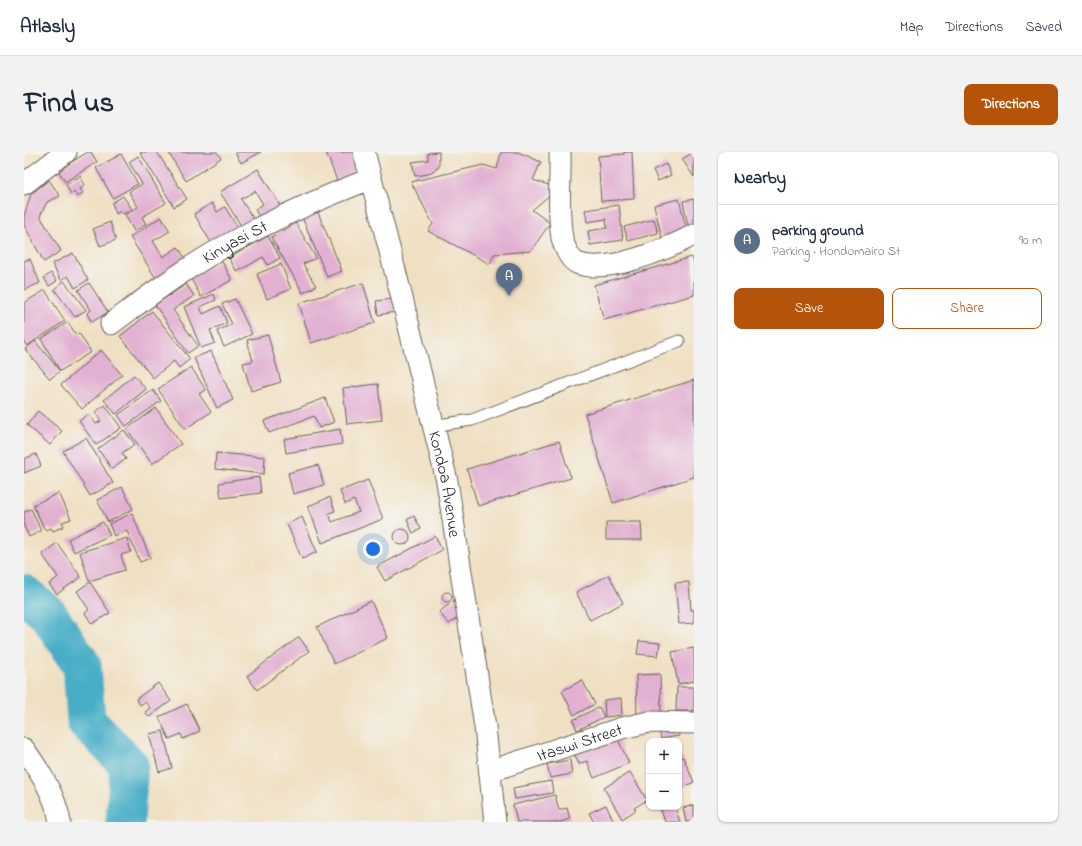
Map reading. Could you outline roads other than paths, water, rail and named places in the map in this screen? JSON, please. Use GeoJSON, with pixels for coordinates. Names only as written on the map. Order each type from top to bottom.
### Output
{"type":"FeatureCollection","features":[{"type":"Feature","properties":{"kind":"street"},"geometry":{"type":"LineString","coordinates":[[24,184],[66,152]]}},
{"type":"Feature","properties":{"kind":"street","name":"Kondoa Avenue"},"geometry":{"type":"LineString","coordinates":[[364,152],[400,290],[446,481],[485,727],[495,822]]}},
{"type":"Feature","properties":{"kind":"street"},"geometry":{"type":"LineString","coordinates":[[560,152],[562,238],[570,258],[578,263],[600,267],[653,254],[694,236]]}},
{"type":"Feature","properties":{"kind":"street","name":"Kinyasi St"},"geometry":{"type":"LineString","coordinates":[[111,324],[180,273],[218,251],[299,208],[370,179]]}},
{"type":"Feature","properties":{"kind":"street","name":"Itaswi Street"},"geometry":{"type":"LineString","coordinates":[[490,771],[622,728],[649,722],[694,723]]}},
{"type":"Feature","properties":{"kind":"street"},"geometry":{"type":"LineString","coordinates":[[24,749],[35,765],[58,809],[60,822]]}},
{"type":"Feature","properties":{"kind":"lane"},"geometry":{"type":"LineString","coordinates":[[432,426],[472,420],[679,340]]}},
{"type":"Feature","properties":{"kind":"waterway"},"geometry":{"type":"LineString","coordinates":[[24,594],[48,614],[82,665],[86,721],[129,765],[125,822]]}},
{"type":"Feature","properties":{"kind":"place","name":"parking ground"},"geometry":{"type":"Point","coordinates":[509,296]}}]}
